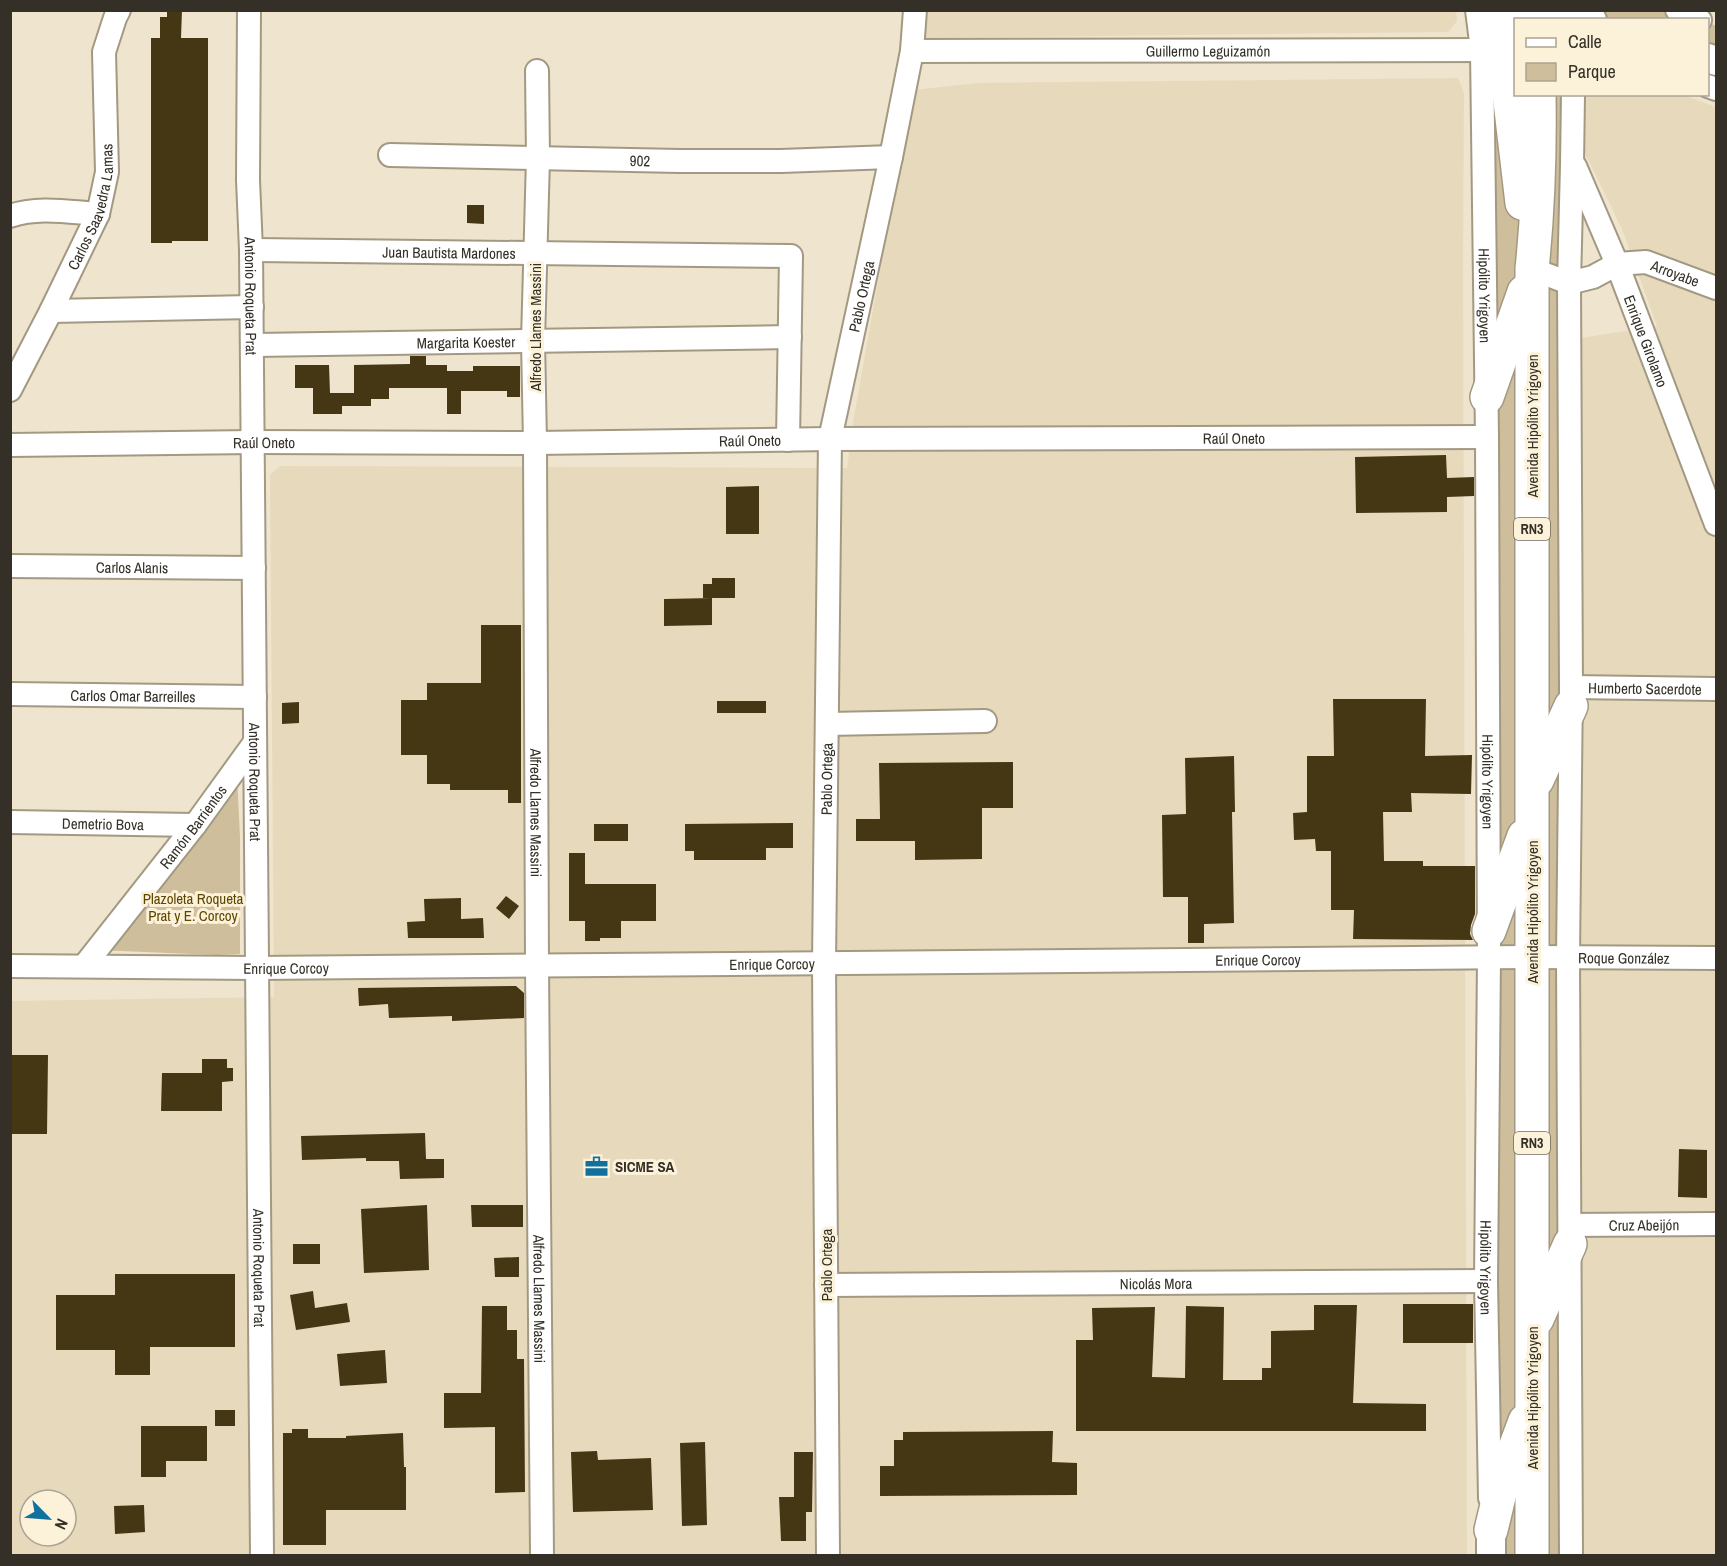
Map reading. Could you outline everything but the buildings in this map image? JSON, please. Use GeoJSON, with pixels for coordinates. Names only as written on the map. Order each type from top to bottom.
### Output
{"type":"FeatureCollection","features":[{"type":"Feature","properties":{"kind":"highway","name":"Avenida Hipólito Yrigoyen"},"geometry":{"type":"LineString","coordinates":[[1504,10],[1501,44],[1518,183],[1532,269]]}},
{"type":"Feature","properties":{"kind":"highway","name":"Avenida Hipólito Yrigoyen"},"geometry":{"type":"LineString","coordinates":[[1532,1556],[1532,269],[1538,186],[1539,96]]}},
{"type":"Feature","properties":{"kind":"highway"},"geometry":{"type":"LineString","coordinates":[[1486,397],[1532,269]]}},
{"type":"Feature","properties":{"kind":"highway"},"geometry":{"type":"LineString","coordinates":[[1489,945],[1533,801],[1571,697]]}},
{"type":"Feature","properties":{"kind":"highway"},"geometry":{"type":"LineString","coordinates":[[1532,1329],[1570,1234]]}},
{"type":"Feature","properties":{"kind":"highway"},"geometry":{"type":"LineString","coordinates":[[1491,1543],[1503,1480],[1532,1403]]}},
{"type":"Feature","properties":{"kind":"main road"},"geometry":{"type":"LineString","coordinates":[[1550,10],[1584,18]]}},
{"type":"Feature","properties":{"kind":"street","name":"Carlos Saavedra Lamas"},"geometry":{"type":"LineString","coordinates":[[10,390],[98,214],[107,172],[104,52],[114,18],[119,10]]}},
{"type":"Feature","properties":{"kind":"street","name":"Antonio Roqueta Prat"},"geometry":{"type":"LineString","coordinates":[[249,10],[248,180],[252,250],[262,1556]]}},
{"type":"Feature","properties":{"kind":"street","name":"Pablo Ortega"},"geometry":{"type":"LineString","coordinates":[[828,1556],[824,963],[830,438],[891,157],[912,51],[915,10]]}},
{"type":"Feature","properties":{"kind":"street","name":"Hipólito Yrigoyen"},"geometry":{"type":"LineString","coordinates":[[1477,10],[1501,44],[1486,397],[1489,945],[1486,1281],[1491,1543]]}},
{"type":"Feature","properties":{"kind":"street"},"geometry":{"type":"LineString","coordinates":[[1677,10],[1695,18]]}},
{"type":"Feature","properties":{"kind":"street","name":"Guillermo Leguizamón"},"geometry":{"type":"LineString","coordinates":[[912,51],[1501,44]]}},
{"type":"Feature","properties":{"kind":"street","name":"Alfredo Llames Massini"},"geometry":{"type":"LineString","coordinates":[[537,71],[538,158],[533,341],[542,1556]]}},
{"type":"Feature","properties":{"kind":"street"},"geometry":{"type":"LineString","coordinates":[[1571,1556],[1568,957],[1571,697],[1569,283],[1572,96]]}},
{"type":"Feature","properties":{"kind":"street","name":"902"},"geometry":{"type":"LineString","coordinates":[[390,155],[725,161],[891,157]]}},
{"type":"Feature","properties":{"kind":"street","name":"Enrique Girolamo"},"geometry":{"type":"LineString","coordinates":[[1572,159],[1617,264],[1712,501],[1716,524]]}},
{"type":"Feature","properties":{"kind":"street"},"geometry":{"type":"LineString","coordinates":[[10,216],[45,210],[98,214]]}},
{"type":"Feature","properties":{"kind":"street","name":"Juan Bautista Mardones"},"geometry":{"type":"LineString","coordinates":[[252,250],[791,256],[790,337]]}},
{"type":"Feature","properties":{"kind":"street","name":"Arroyabe"},"geometry":{"type":"LineString","coordinates":[[1569,283],[1593,277],[1617,264],[1646,262],[1716,288]]}},
{"type":"Feature","properties":{"kind":"street"},"geometry":{"type":"LineString","coordinates":[[1532,269],[1569,283]]}},
{"type":"Feature","properties":{"kind":"street"},"geometry":{"type":"LineString","coordinates":[[51,311],[252,308]]}},
{"type":"Feature","properties":{"kind":"street"},"geometry":{"type":"LineString","coordinates":[[788,440],[790,337]]}},
{"type":"Feature","properties":{"kind":"street","name":"Margarita Koester"},"geometry":{"type":"LineString","coordinates":[[252,345],[790,337]]}},
{"type":"Feature","properties":{"kind":"street","name":"Raúl Oneto"},"geometry":{"type":"LineString","coordinates":[[10,446],[253,442],[535,443],[830,438],[1487,437]]}},
{"type":"Feature","properties":{"kind":"street","name":"Carlos Alanis"},"geometry":{"type":"LineString","coordinates":[[10,566],[254,568]]}},
{"type":"Feature","properties":{"kind":"street","name":"Humberto Sacerdote"},"geometry":{"type":"LineString","coordinates":[[1571,697],[1716,689]]}},
{"type":"Feature","properties":{"kind":"street","name":"Carlos Omar Barreilles"},"geometry":{"type":"LineString","coordinates":[[10,694],[255,697]]}},
{"type":"Feature","properties":{"kind":"street"},"geometry":{"type":"LineString","coordinates":[[827,724],[985,721]]}},
{"type":"Feature","properties":{"kind":"street","name":"Ramón Barrientos"},"geometry":{"type":"LineString","coordinates":[[84,966],[195,825],[255,742]]}},
{"type":"Feature","properties":{"kind":"street","name":"Demetrio Bova"},"geometry":{"type":"LineString","coordinates":[[10,822],[195,825]]}},
{"type":"Feature","properties":{"kind":"street","name":"Enrique Corcoy"},"geometry":{"type":"LineString","coordinates":[[10,966],[257,968],[824,963],[1489,945],[1532,957]]}},
{"type":"Feature","properties":{"kind":"street","name":"Roque González"},"geometry":{"type":"LineString","coordinates":[[1532,957],[1716,958]]}},
{"type":"Feature","properties":{"kind":"street","name":"Cruz Abeijón"},"geometry":{"type":"LineString","coordinates":[[1570,1234],[1716,1224]]}},
{"type":"Feature","properties":{"kind":"street","name":"Nicolás Mora"},"geometry":{"type":"LineString","coordinates":[[826,1285],[1486,1281]]}},
{"type":"Feature","properties":{"kind":"shaded area"},"geometry":{"type":"Polygon","coordinates":[[[923,10],[1456,10],[1457,21],[1448,32],[923,38],[923,10]]]}},
{"type":"Feature","properties":{"kind":"shaded area"},"geometry":{"type":"Polygon","coordinates":[[[1458,78],[1464,93],[1467,1555],[11,1555],[10,1001],[274,997],[270,475],[280,466],[847,468],[912,90],[978,83],[1458,78]]]}},
{"type":"Feature","properties":{"kind":"shaded area"},"geometry":{"type":"Polygon","coordinates":[[[1584,96],[1686,96],[1716,107],[1716,1555],[1582,1555],[1574,339],[1657,326],[1622,229],[1580,143],[1584,96]]]}},
{"type":"Feature","properties":{"kind":"green space"},"geometry":{"type":"Polygon","coordinates":[[[1677,10],[1697,18],[1514,18],[1514,96],[1573,96],[1571,1555],[1491,1555],[1477,11],[1677,10]]]}},
{"type":"Feature","properties":{"kind":"green space"},"geometry":{"type":"Polygon","coordinates":[[[1709,22],[1716,26],[1716,89],[1709,86],[1709,22]]]}},
{"type":"Feature","properties":{"kind":"green space","name":"Plazoleta Roqueta Prat y E. Corcoy"},"geometry":{"type":"Polygon","coordinates":[[[237,776],[240,837],[240,954],[97,950],[237,776]]]}},
{"type":"Feature","properties":{"kind":"place","name":"SICME SA"},"geometry":{"type":"Point","coordinates":[597,1166]}}]}
